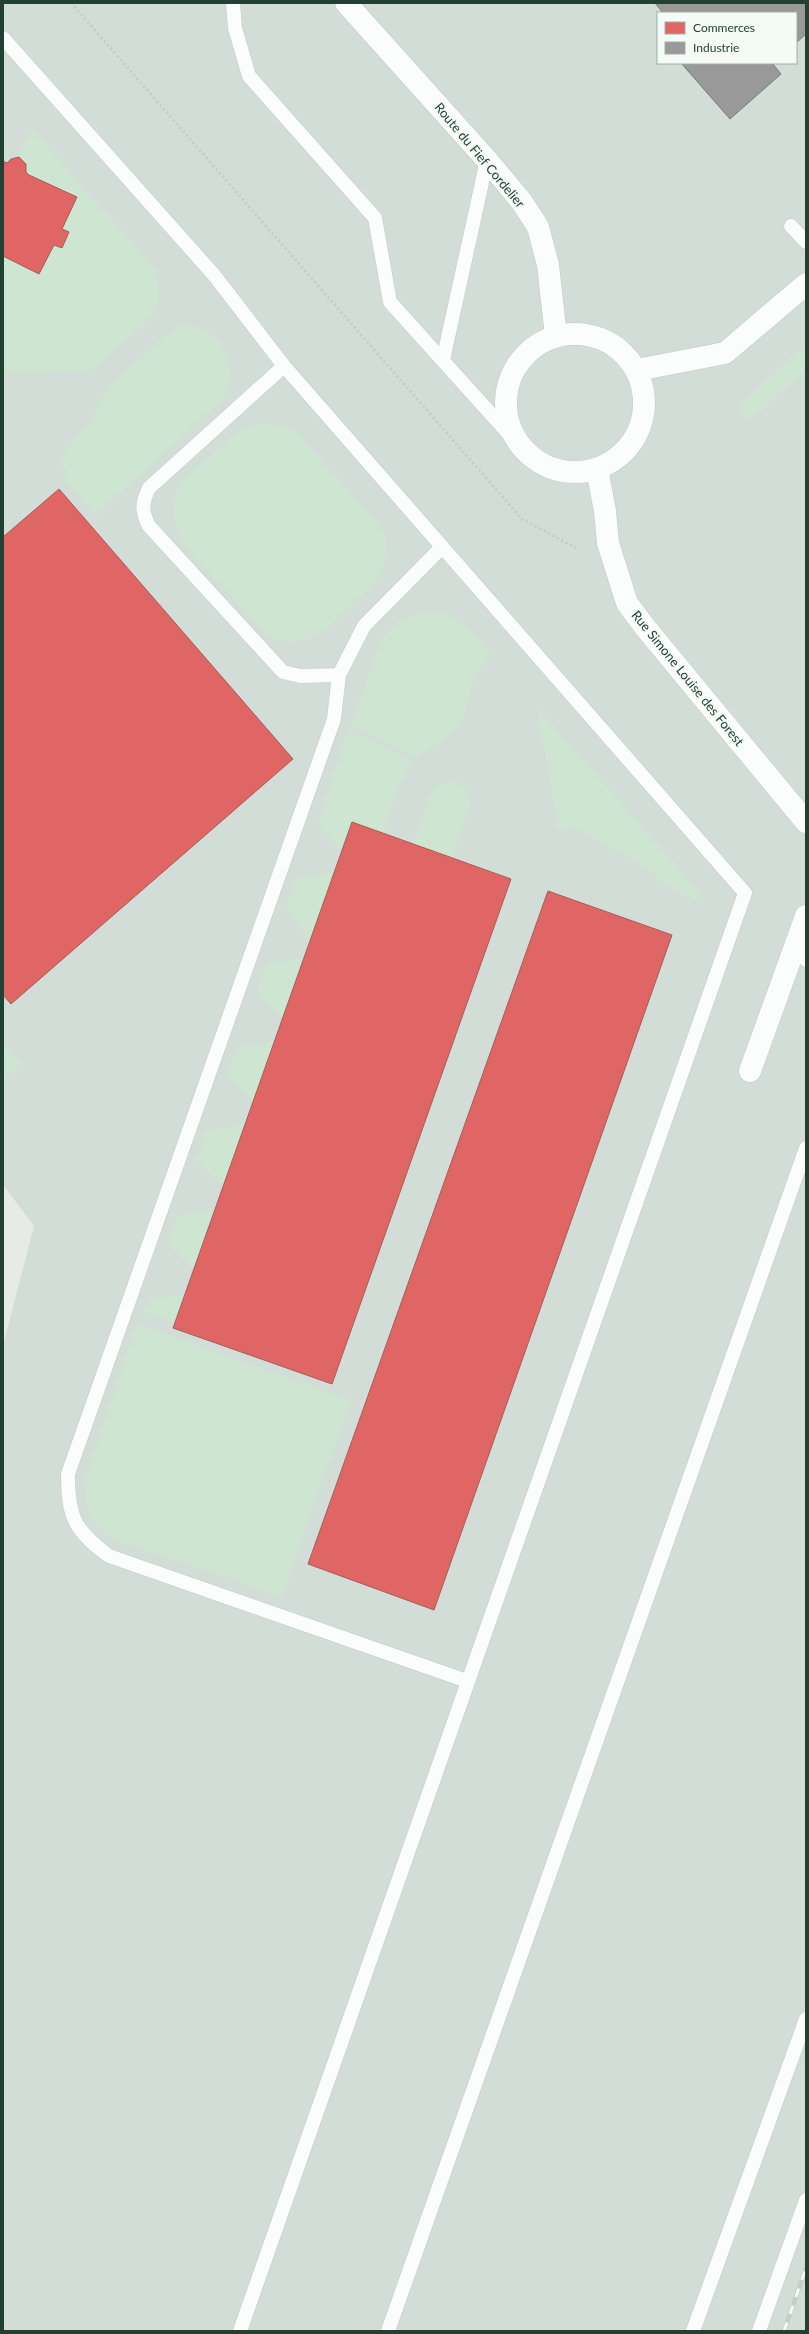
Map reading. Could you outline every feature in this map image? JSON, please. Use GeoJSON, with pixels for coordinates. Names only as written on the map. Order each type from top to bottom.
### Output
{"type":"FeatureCollection","features":[{"type":"Feature","properties":{"kind":"street","name":"Route du Fief Cordelier"},"geometry":{"type":"LineString","coordinates":[[346,3],[487,160],[522,202],[538,227],[548,265],[556,336]]}},
{"type":"Feature","properties":{"kind":"street"},"geometry":{"type":"LineString","coordinates":[[637,370],[725,353],[806,284]]}},
{"type":"Feature","properties":{"kind":"street"},"geometry":{"type":"LineString","coordinates":[[578,333],[601,338],[622,351],[637,370],[644,393],[644,417],[635,440],[618,458],[597,469],[573,473],[551,469],[532,458],[517,442],[508,422],[505,401],[510,379],[520,360],[536,345],[556,336],[578,333]]}},
{"type":"Feature","properties":{"kind":"street","name":"Rue Simone Louise des Forest"},"geometry":{"type":"LineString","coordinates":[[597,469],[605,511],[608,543],[627,602],[644,626],[806,822]]}},
{"type":"Feature","properties":{"kind":"street"},"geometry":{"type":"LineString","coordinates":[[750,1071],[801,954],[806,916]]}},
{"type":"Feature","properties":{"kind":"lane"},"geometry":{"type":"LineString","coordinates":[[233,3],[235,28],[249,76],[375,218],[390,302],[517,442]]}},
{"type":"Feature","properties":{"kind":"lane"},"geometry":{"type":"LineString","coordinates":[[3,38],[214,275],[284,366],[441,548],[745,893],[467,1681],[347,2030],[240,2331]]}},
{"type":"Feature","properties":{"kind":"lane"},"geometry":{"type":"LineString","coordinates":[[443,360],[487,160]]}},
{"type":"Feature","properties":{"kind":"lane"},"geometry":{"type":"LineString","coordinates":[[791,226],[806,242]]}},
{"type":"Feature","properties":{"kind":"lane"},"geometry":{"type":"LineString","coordinates":[[284,366],[149,488],[143,502],[143,513],[149,526],[283,672],[300,676],[339,675]]}},
{"type":"Feature","properties":{"kind":"lane"},"geometry":{"type":"LineString","coordinates":[[441,548],[364,626],[339,675],[334,719],[68,1474],[68,1500],[75,1523],[89,1541],[109,1556],[467,1681]]}},
{"type":"Feature","properties":{"kind":"lane"},"geometry":{"type":"LineString","coordinates":[[388,2331],[806,1148]]}},
{"type":"Feature","properties":{"kind":"lane"},"geometry":{"type":"LineString","coordinates":[[693,2331],[806,2019]]}},
{"type":"Feature","properties":{"kind":"lane"},"geometry":{"type":"LineString","coordinates":[[759,2331],[806,2200]]}},
{"type":"Feature","properties":{"kind":"path"},"geometry":{"type":"LineString","coordinates":[[70,3],[522,519],[578,550],[608,543]]}},
{"type":"Feature","properties":{"kind":"shaded area"},"geometry":{"type":"Polygon","coordinates":[[[3,3],[806,3],[806,2331],[3,2331],[3,1346],[34,1226],[3,1185],[3,3]]]}},
{"type":"Feature","properties":{"kind":"green space"},"geometry":{"type":"Polygon","coordinates":[[[33,131],[153,266],[158,286],[158,306],[155,313],[150,319],[89,371],[3,373],[3,256],[39,274],[54,245],[62,248],[69,232],[62,229],[77,197],[29,175],[26,172],[26,164],[19,157],[20,148],[33,131]]]}},
{"type":"Feature","properties":{"kind":"green space"},"geometry":{"type":"Polygon","coordinates":[[[182,325],[192,326],[209,333],[223,347],[230,365],[230,375],[229,384],[223,399],[96,515],[63,479],[69,473],[58,461],[91,421],[105,392],[112,384],[173,330],[182,325]]]}},
{"type":"Feature","properties":{"kind":"green space"},"geometry":{"type":"Polygon","coordinates":[[[806,345],[806,370],[748,421],[737,406],[806,345]]]}},
{"type":"Feature","properties":{"kind":"green space"},"geometry":{"type":"Polygon","coordinates":[[[262,423],[292,427],[383,530],[386,540],[385,560],[375,583],[326,629],[303,641],[279,641],[261,630],[184,544],[176,527],[173,507],[178,488],[185,478],[241,430],[262,423]]]}},
{"type":"Feature","properties":{"kind":"green space"},"geometry":{"type":"Polygon","coordinates":[[[426,611],[446,615],[463,625],[491,654],[481,666],[471,688],[464,716],[457,728],[417,758],[351,726],[381,640],[396,624],[426,611]]]}},
{"type":"Feature","properties":{"kind":"green space"},"geometry":{"type":"Polygon","coordinates":[[[537,708],[701,894],[696,901],[654,878],[656,873],[576,828],[559,830],[537,708]]]}},
{"type":"Feature","properties":{"kind":"green space"},"geometry":{"type":"Polygon","coordinates":[[[348,729],[414,762],[400,782],[383,834],[342,851],[318,823],[348,729]]]}},
{"type":"Feature","properties":{"kind":"green space"},"geometry":{"type":"Polygon","coordinates":[[[454,781],[462,785],[468,793],[470,805],[451,859],[412,845],[433,790],[439,785],[454,781]]]}},
{"type":"Feature","properties":{"kind":"green space"},"geometry":{"type":"Polygon","coordinates":[[[334,873],[310,941],[286,906],[296,878],[334,873]]]}},
{"type":"Feature","properties":{"kind":"green space"},"geometry":{"type":"Polygon","coordinates":[[[304,959],[283,1018],[260,996],[257,990],[266,966],[272,962],[304,959]]]}},
{"type":"Feature","properties":{"kind":"green space"},"geometry":{"type":"Polygon","coordinates":[[[274,1042],[254,1101],[226,1076],[237,1050],[240,1048],[274,1042]]]}},
{"type":"Feature","properties":{"kind":"green space"},"geometry":{"type":"Polygon","coordinates":[[[3,1044],[21,1064],[3,1080],[3,1044]]]}},
{"type":"Feature","properties":{"kind":"green space"},"geometry":{"type":"Polygon","coordinates":[[[246,1123],[223,1187],[197,1160],[207,1131],[246,1123]]]}},
{"type":"Feature","properties":{"kind":"green space"},"geometry":{"type":"Polygon","coordinates":[[[215,1210],[194,1269],[167,1242],[178,1216],[215,1210]]]}},
{"type":"Feature","properties":{"kind":"green space"},"geometry":{"type":"Polygon","coordinates":[[[185,1294],[175,1322],[143,1311],[149,1299],[185,1294]]]}},
{"type":"Feature","properties":{"kind":"green space"},"geometry":{"type":"Polygon","coordinates":[[[137,1324],[352,1401],[325,1472],[282,1598],[224,1576],[119,1541],[101,1530],[91,1517],[86,1501],[85,1481],[137,1324]]]}},
{"type":"Feature","properties":{"kind":"building: Commerces"},"geometry":{"type":"Polygon","coordinates":[[[19,157],[26,164],[26,172],[29,175],[77,197],[62,229],[69,232],[62,248],[54,245],[39,274],[3,256],[3,161],[7,163],[11,159],[19,157]]]}},
{"type":"Feature","properties":{"kind":"building: Commerces"},"geometry":{"type":"Polygon","coordinates":[[[59,489],[293,759],[11,1004],[3,995],[3,537],[59,489]]]}},
{"type":"Feature","properties":{"kind":"building: Commerces"},"geometry":{"type":"Polygon","coordinates":[[[352,822],[511,879],[332,1384],[173,1328],[352,822]]]}},
{"type":"Feature","properties":{"kind":"building: Commerces"},"geometry":{"type":"Polygon","coordinates":[[[548,891],[672,935],[434,1610],[308,1564],[548,891]]]}},
{"type":"Feature","properties":{"kind":"building: Industrie"},"geometry":{"type":"Polygon","coordinates":[[[655,3],[806,3],[806,34],[797,42],[797,12],[662,12],[655,3]]]}},
{"type":"Feature","properties":{"kind":"building: Industrie"},"geometry":{"type":"Polygon","coordinates":[[[682,64],[773,64],[781,74],[730,119],[682,64]]]}},
{"type":"Feature","properties":{"kind":"railway"},"geometry":{"type":"LineString","coordinates":[[784,2331],[806,2268]]}}]}
